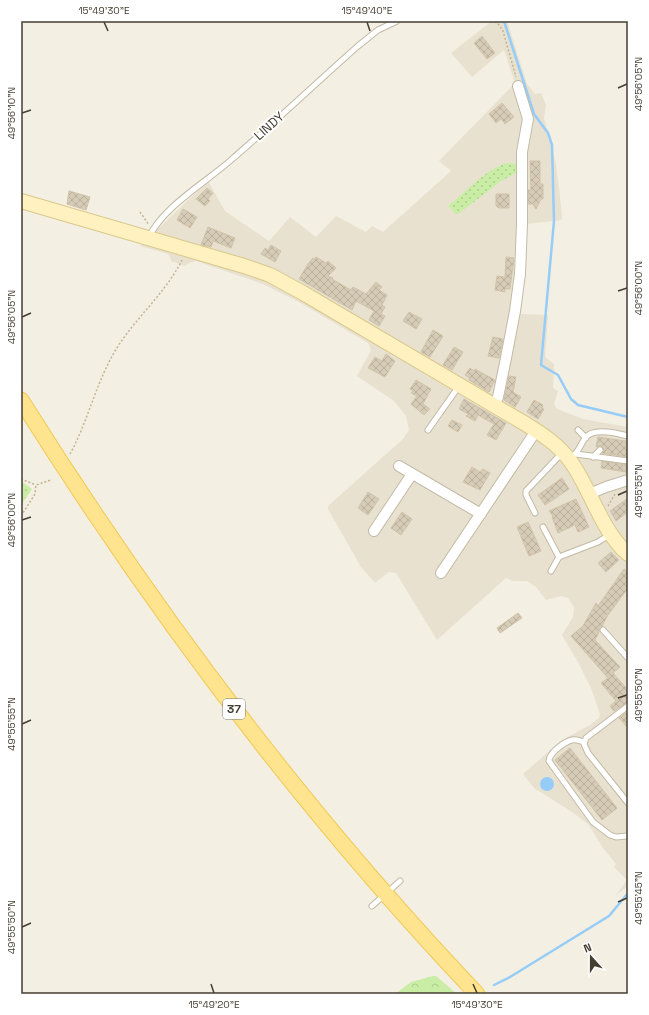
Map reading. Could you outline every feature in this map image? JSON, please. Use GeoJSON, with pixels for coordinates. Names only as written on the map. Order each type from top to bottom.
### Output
{"type":"FeatureCollection","features":[{"type":"Feature","properties":{"kind":"main road","name":"37"},"geometry":{"type":"LineString","coordinates":[[21,400],[92,511],[179,636],[225,697],[296,787],[386,894],[477,994]]}},
{"type":"Feature","properties":{"kind":"street"},"geometry":{"type":"LineString","coordinates":[[494,405],[498,397],[512,329],[520,268],[522,224],[522,152],[528,119],[518,86]]}},
{"type":"Feature","properties":{"kind":"street"},"geometry":{"type":"LineString","coordinates":[[21,201],[150,234],[187,249],[244,266],[283,282],[494,405],[536,431],[569,455],[611,534],[628,554]]}},
{"type":"Feature","properties":{"kind":"street"},"geometry":{"type":"LineString","coordinates":[[441,573],[536,431]]}},
{"type":"Feature","properties":{"kind":"street"},"geometry":{"type":"LineString","coordinates":[[399,466],[481,514]]}},
{"type":"Feature","properties":{"kind":"street"},"geometry":{"type":"LineString","coordinates":[[374,531],[412,474]]}},
{"type":"Feature","properties":{"kind":"street"},"geometry":{"type":"LineString","coordinates":[[589,494],[628,480]]}},
{"type":"Feature","properties":{"kind":"lane","name":"LINDY"},"geometry":{"type":"LineString","coordinates":[[150,234],[166,213],[231,160],[365,39],[378,30],[397,21]]}},
{"type":"Feature","properties":{"kind":"lane"},"geometry":{"type":"LineString","coordinates":[[428,430],[459,385]]}},
{"type":"Feature","properties":{"kind":"lane"},"geometry":{"type":"LineString","coordinates":[[578,430],[586,438]]}},
{"type":"Feature","properties":{"kind":"lane"},"geometry":{"type":"LineString","coordinates":[[534,513],[526,495],[526,491],[569,455],[590,434],[608,432],[628,436]]}},
{"type":"Feature","properties":{"kind":"lane"},"geometry":{"type":"LineString","coordinates":[[593,457],[600,450]]}},
{"type":"Feature","properties":{"kind":"lane"},"geometry":{"type":"LineString","coordinates":[[569,455],[628,461]]}},
{"type":"Feature","properties":{"kind":"lane"},"geometry":{"type":"LineString","coordinates":[[543,527],[559,557]]}},
{"type":"Feature","properties":{"kind":"lane"},"geometry":{"type":"LineString","coordinates":[[551,571],[559,557],[598,542],[611,534]]}},
{"type":"Feature","properties":{"kind":"lane"},"geometry":{"type":"LineString","coordinates":[[603,630],[628,658]]}},
{"type":"Feature","properties":{"kind":"lane"},"geometry":{"type":"LineString","coordinates":[[628,706],[588,736],[584,742],[584,747],[588,753],[628,803]]}},
{"type":"Feature","properties":{"kind":"lane"},"geometry":{"type":"LineString","coordinates":[[584,742],[573,740],[568,742],[551,755],[549,761],[593,822],[610,835],[616,837],[628,836]]}},
{"type":"Feature","properties":{"kind":"lane"},"geometry":{"type":"LineString","coordinates":[[372,906],[400,882]]}},
{"type":"Feature","properties":{"kind":"path"},"geometry":{"type":"LineString","coordinates":[[495,21],[500,26],[502,31],[518,86]]}},
{"type":"Feature","properties":{"kind":"path"},"geometry":{"type":"LineString","coordinates":[[140,212],[150,234]]}},
{"type":"Feature","properties":{"kind":"path"},"geometry":{"type":"LineString","coordinates":[[69,456],[84,426],[103,376],[115,351],[131,328],[167,285],[180,265],[187,249]]}},
{"type":"Feature","properties":{"kind":"path"},"geometry":{"type":"LineString","coordinates":[[21,479],[36,485],[51,480]]}},
{"type":"Feature","properties":{"kind":"path"},"geometry":{"type":"LineString","coordinates":[[21,516],[34,494],[36,485]]}},
{"type":"Feature","properties":{"kind":"shaded area"},"geometry":{"type":"Polygon","coordinates":[[[492,21],[507,21],[527,84],[535,94],[541,93],[546,105],[544,118],[556,165],[562,217],[561,220],[526,224],[521,314],[548,315],[545,357],[554,364],[553,388],[558,391],[554,404],[557,409],[583,419],[628,427],[628,886],[616,895],[627,880],[614,867],[616,864],[603,848],[588,824],[534,788],[523,774],[562,740],[590,725],[599,718],[600,714],[591,688],[562,635],[573,617],[574,607],[568,598],[561,596],[546,600],[536,587],[527,581],[513,581],[506,578],[437,640],[396,573],[389,572],[375,583],[361,567],[328,509],[328,506],[403,439],[409,430],[406,416],[394,401],[357,376],[371,350],[368,343],[299,302],[263,284],[196,261],[185,266],[171,261],[168,254],[140,246],[208,181],[225,211],[269,241],[290,217],[316,237],[336,216],[366,232],[372,226],[383,232],[451,171],[439,161],[515,83],[504,50],[472,77],[451,53],[492,21]]]}},
{"type":"Feature","properties":{"kind":"green space"},"geometry":{"type":"Polygon","coordinates":[[[507,163],[517,164],[516,173],[501,181],[457,215],[448,206],[491,170],[507,163]]]}},
{"type":"Feature","properties":{"kind":"green space"},"geometry":{"type":"Polygon","coordinates":[[[21,481],[32,489],[21,505],[21,481]]]}},
{"type":"Feature","properties":{"kind":"green space"},"geometry":{"type":"Polygon","coordinates":[[[436,976],[457,994],[395,994],[411,982],[436,976]]]}},
{"type":"Feature","properties":{"kind":"water"},"geometry":{"type":"Polygon","coordinates":[[[544,777],[550,777],[554,781],[554,787],[550,791],[544,791],[540,787],[540,781],[544,777]]]}},
{"type":"Feature","properties":{"kind":"building"},"geometry":{"type":"Polygon","coordinates":[[[482,36],[495,53],[487,59],[474,43],[482,36]]]}},
{"type":"Feature","properties":{"kind":"building"},"geometry":{"type":"Polygon","coordinates":[[[502,103],[514,117],[505,124],[501,119],[496,123],[489,114],[502,103]]]}},
{"type":"Feature","properties":{"kind":"building"},"geometry":{"type":"Polygon","coordinates":[[[530,161],[540,161],[540,184],[543,184],[543,199],[541,199],[536,209],[533,204],[528,204],[528,190],[531,190],[530,161]]]}},
{"type":"Feature","properties":{"kind":"building"},"geometry":{"type":"Polygon","coordinates":[[[207,188],[213,193],[208,199],[210,201],[205,206],[196,199],[207,188]]]}},
{"type":"Feature","properties":{"kind":"building"},"geometry":{"type":"Polygon","coordinates":[[[69,191],[90,197],[86,210],[67,204],[69,191]]]}},
{"type":"Feature","properties":{"kind":"building"},"geometry":{"type":"Polygon","coordinates":[[[496,194],[509,194],[509,208],[499,208],[496,206],[496,194]]]}},
{"type":"Feature","properties":{"kind":"building"},"geometry":{"type":"Polygon","coordinates":[[[183,209],[197,217],[190,228],[177,220],[183,209]]]}},
{"type":"Feature","properties":{"kind":"building"},"geometry":{"type":"Polygon","coordinates":[[[208,227],[235,238],[231,248],[213,241],[211,247],[201,245],[208,227]]]}},
{"type":"Feature","properties":{"kind":"building"},"geometry":{"type":"Polygon","coordinates":[[[271,245],[281,251],[275,262],[261,254],[265,248],[268,250],[271,245]]]}},
{"type":"Feature","properties":{"kind":"building"},"geometry":{"type":"Polygon","coordinates":[[[316,257],[326,263],[328,261],[336,268],[328,276],[351,290],[353,287],[366,294],[376,282],[382,287],[379,290],[387,295],[382,305],[385,307],[381,314],[385,316],[379,326],[369,320],[374,311],[356,301],[352,310],[299,279],[308,264],[313,258],[315,259],[316,257]]]}},
{"type":"Feature","properties":{"kind":"building"},"geometry":{"type":"Polygon","coordinates":[[[506,257],[514,258],[510,289],[505,289],[505,292],[495,290],[497,276],[505,277],[506,257]]]}},
{"type":"Feature","properties":{"kind":"building"},"geometry":{"type":"Polygon","coordinates":[[[409,312],[422,319],[416,329],[403,321],[409,312]]]}},
{"type":"Feature","properties":{"kind":"building"},"geometry":{"type":"Polygon","coordinates":[[[433,330],[443,336],[430,357],[421,352],[433,330]]]}},
{"type":"Feature","properties":{"kind":"building"},"geometry":{"type":"Polygon","coordinates":[[[493,337],[503,339],[499,358],[488,356],[493,337]]]}},
{"type":"Feature","properties":{"kind":"building"},"geometry":{"type":"Polygon","coordinates":[[[454,347],[463,352],[452,370],[443,365],[454,347]]]}},
{"type":"Feature","properties":{"kind":"building"},"geometry":{"type":"Polygon","coordinates":[[[386,354],[395,361],[385,377],[368,368],[375,357],[382,361],[386,354]]]}},
{"type":"Feature","properties":{"kind":"building"},"geometry":{"type":"Polygon","coordinates":[[[470,368],[474,371],[475,369],[495,380],[489,392],[469,380],[470,378],[465,375],[470,368]]]}},
{"type":"Feature","properties":{"kind":"building"},"geometry":{"type":"Polygon","coordinates":[[[509,376],[516,377],[513,392],[521,397],[515,407],[504,400],[509,376]]]}},
{"type":"Feature","properties":{"kind":"building"},"geometry":{"type":"Polygon","coordinates":[[[416,380],[431,389],[423,404],[430,409],[424,415],[411,404],[417,396],[411,393],[413,391],[410,389],[416,380]]]}},
{"type":"Feature","properties":{"kind":"building"},"geometry":{"type":"Polygon","coordinates":[[[464,399],[506,423],[496,440],[487,435],[494,424],[478,415],[475,421],[466,416],[468,414],[459,409],[464,399]]]}},
{"type":"Feature","properties":{"kind":"building"},"geometry":{"type":"Polygon","coordinates":[[[534,400],[543,405],[542,408],[544,409],[538,419],[527,412],[534,400]]]}},
{"type":"Feature","properties":{"kind":"building"},"geometry":{"type":"Polygon","coordinates":[[[452,420],[462,425],[458,432],[448,426],[452,420]]]}},
{"type":"Feature","properties":{"kind":"building"},"geometry":{"type":"Polygon","coordinates":[[[598,437],[626,441],[625,446],[628,447],[628,457],[602,453],[604,451],[603,447],[596,447],[598,437]]]}},
{"type":"Feature","properties":{"kind":"building"},"geometry":{"type":"Polygon","coordinates":[[[602,461],[627,465],[626,472],[601,468],[602,461]]]}},
{"type":"Feature","properties":{"kind":"building"},"geometry":{"type":"Polygon","coordinates":[[[472,467],[480,472],[483,469],[490,473],[480,490],[463,482],[472,467]]]}},
{"type":"Feature","properties":{"kind":"building"},"geometry":{"type":"Polygon","coordinates":[[[562,478],[569,489],[545,505],[538,495],[562,478]]]}},
{"type":"Feature","properties":{"kind":"building"},"geometry":{"type":"Polygon","coordinates":[[[368,492],[379,499],[368,515],[358,508],[368,492]]]}},
{"type":"Feature","properties":{"kind":"building"},"geometry":{"type":"Polygon","coordinates":[[[628,498],[628,512],[616,521],[610,511],[628,498]]]}},
{"type":"Feature","properties":{"kind":"building"},"geometry":{"type":"Polygon","coordinates":[[[576,499],[589,527],[578,532],[575,525],[558,533],[552,517],[553,516],[549,511],[576,499]]]}},
{"type":"Feature","properties":{"kind":"building"},"geometry":{"type":"Polygon","coordinates":[[[402,512],[412,519],[401,535],[391,528],[402,512]]]}},
{"type":"Feature","properties":{"kind":"building"},"geometry":{"type":"Polygon","coordinates":[[[528,522],[541,551],[529,556],[517,527],[528,522]]]}},
{"type":"Feature","properties":{"kind":"building"},"geometry":{"type":"Polygon","coordinates":[[[611,552],[619,560],[606,572],[598,563],[611,552]]]}},
{"type":"Feature","properties":{"kind":"building"},"geometry":{"type":"Polygon","coordinates":[[[624,569],[628,572],[628,588],[608,615],[602,626],[599,628],[599,632],[595,640],[620,667],[613,673],[628,690],[628,702],[614,711],[610,706],[616,701],[601,683],[608,678],[571,636],[583,626],[596,603],[598,606],[624,569]]]}},
{"type":"Feature","properties":{"kind":"building"},"geometry":{"type":"Polygon","coordinates":[[[518,613],[522,618],[500,633],[497,628],[518,613]]]}},
{"type":"Feature","properties":{"kind":"building"},"geometry":{"type":"Polygon","coordinates":[[[628,711],[628,728],[619,718],[628,711]]]}},
{"type":"Feature","properties":{"kind":"building"},"geometry":{"type":"Polygon","coordinates":[[[570,748],[617,808],[602,820],[555,760],[570,748]]]}},
{"type":"Feature","properties":{"kind":"waterway"},"geometry":{"type":"LineString","coordinates":[[504,21],[534,114],[548,133],[552,145],[554,221],[541,365],[558,375],[571,399],[578,405],[628,417]]}},
{"type":"Feature","properties":{"kind":"waterway"},"geometry":{"type":"LineString","coordinates":[[494,985],[510,977],[609,916],[628,893]]}}]}
